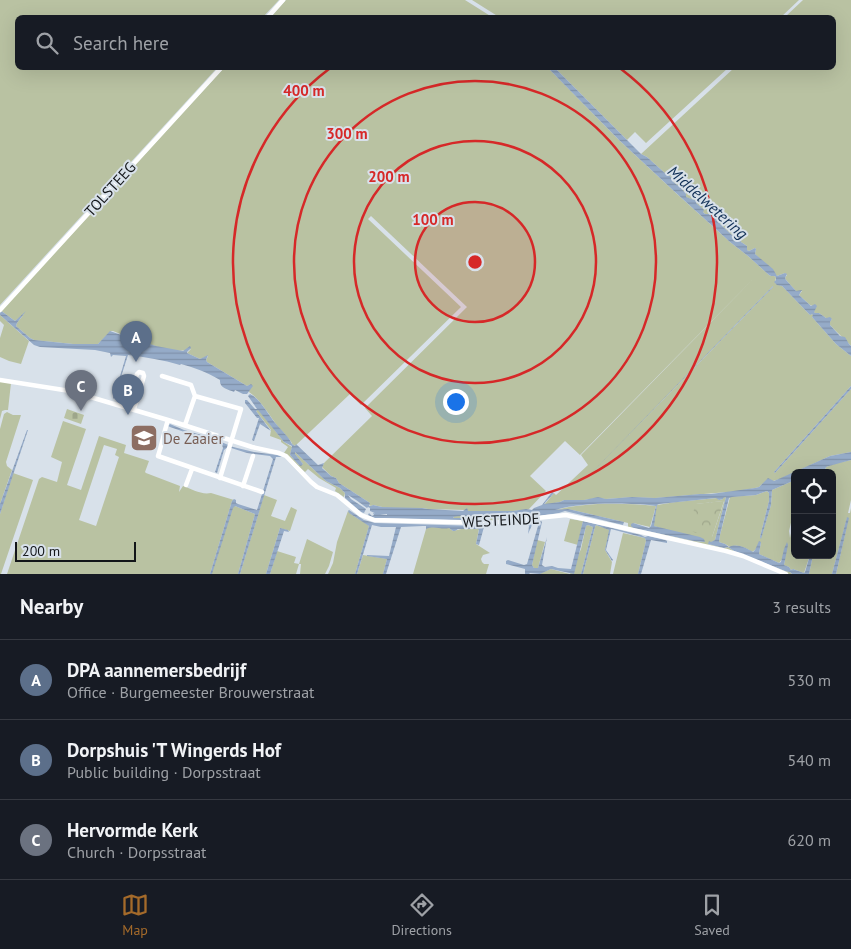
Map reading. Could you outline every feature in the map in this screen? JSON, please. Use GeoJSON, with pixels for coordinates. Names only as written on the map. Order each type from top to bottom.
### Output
{"type":"FeatureCollection","features":[{"type":"Feature","properties":{"kind":"street"},"geometry":{"type":"LineString","coordinates":[[270,15],[283,0]]}},
{"type":"Feature","properties":{"kind":"street","name":"TOLSTEEG"},"geometry":{"type":"LineString","coordinates":[[1,309],[219,70]]}},
{"type":"Feature","properties":{"kind":"street"},"geometry":{"type":"LineString","coordinates":[[126,408],[137,374],[142,372],[144,376],[134,410]]}},
{"type":"Feature","properties":{"kind":"street"},"geometry":{"type":"LineString","coordinates":[[162,376],[191,384],[195,396],[185,426]]}},
{"type":"Feature","properties":{"kind":"street","name":"WESTEINDE"},"geometry":{"type":"LineString","coordinates":[[0,380],[70,391],[168,420],[231,445],[279,453],[286,456],[317,487],[337,495],[361,515],[374,520],[489,523],[566,515],[726,551],[786,574]]}},
{"type":"Feature","properties":{"kind":"street"},"geometry":{"type":"LineString","coordinates":[[195,396],[241,409],[220,478]]}},
{"type":"Feature","properties":{"kind":"street"},"geometry":{"type":"LineString","coordinates":[[168,420],[158,456],[262,492]]}},
{"type":"Feature","properties":{"kind":"street"},"geometry":{"type":"LineString","coordinates":[[243,486],[253,456]]}},
{"type":"Feature","properties":{"kind":"street"},"geometry":{"type":"LineString","coordinates":[[186,485],[192,469]]}},
{"type":"Feature","properties":{"kind":"green space"},"geometry":{"type":"Polygon","coordinates":[[[0,0],[279,0],[265,15],[15,15],[15,70],[215,70],[0,305],[0,0]]]}},
{"type":"Feature","properties":{"kind":"green space"},"geometry":{"type":"Polygon","coordinates":[[[286,0],[465,0],[489,15],[273,15],[286,0]]]}},
{"type":"Feature","properties":{"kind":"green space"},"geometry":{"type":"Polygon","coordinates":[[[472,0],[799,0],[783,15],[496,15],[472,0]]]}},
{"type":"Feature","properties":{"kind":"green space"},"geometry":{"type":"Polygon","coordinates":[[[803,0],[851,0],[851,346],[830,325],[832,319],[826,318],[819,313],[815,314],[813,306],[799,295],[802,291],[796,291],[786,280],[787,275],[785,273],[777,276],[755,254],[755,248],[747,250],[747,246],[740,240],[742,237],[734,237],[720,224],[719,217],[715,218],[705,214],[693,200],[686,197],[686,194],[670,176],[641,154],[732,70],[836,70],[836,15],[787,15],[803,0]]]}},
{"type":"Feature","properties":{"kind":"green space"},"geometry":{"type":"Polygon","coordinates":[[[222,70],[550,70],[619,140],[677,194],[769,275],[776,277],[775,283],[782,286],[810,315],[814,315],[812,317],[836,344],[851,356],[851,386],[774,472],[851,389],[851,452],[830,456],[802,469],[791,469],[791,474],[780,479],[762,484],[759,487],[740,491],[655,498],[632,497],[564,500],[544,505],[554,493],[556,495],[588,465],[581,455],[760,272],[580,455],[565,441],[530,476],[546,491],[529,509],[513,511],[468,511],[371,506],[369,505],[370,503],[339,483],[336,478],[331,476],[322,467],[372,416],[365,408],[467,307],[371,216],[368,219],[461,307],[361,405],[350,394],[295,446],[259,401],[249,392],[251,384],[247,386],[207,362],[208,356],[200,359],[187,353],[191,349],[179,351],[167,349],[138,341],[113,331],[98,344],[73,344],[34,340],[16,326],[24,314],[15,321],[0,310],[222,70]],[[773,286],[629,435],[773,287],[773,286]]]}},
{"type":"Feature","properties":{"kind":"green space"},"geometry":{"type":"Polygon","coordinates":[[[557,70],[726,70],[646,143],[635,132],[627,140],[557,70]]]}},
{"type":"Feature","properties":{"kind":"green space"},"geometry":{"type":"Polygon","coordinates":[[[0,315],[29,341],[21,364],[0,357],[0,338],[4,325],[0,321],[0,315]]]}},
{"type":"Feature","properties":{"kind":"green space"},"geometry":{"type":"Polygon","coordinates":[[[0,381],[11,383],[8,410],[2,411],[0,419],[0,381]]]}},
{"type":"Feature","properties":{"kind":"green space"},"geometry":{"type":"Polygon","coordinates":[[[67,409],[84,415],[81,424],[64,418],[67,409]]]}},
{"type":"Feature","properties":{"kind":"green space"},"geometry":{"type":"Polygon","coordinates":[[[258,409],[284,442],[292,447],[290,455],[299,465],[303,464],[295,452],[326,481],[340,488],[345,493],[344,497],[335,491],[336,488],[308,469],[305,472],[284,453],[288,447],[281,440],[270,436],[271,430],[256,411],[258,409]]]}},
{"type":"Feature","properties":{"kind":"green space"},"geometry":{"type":"Polygon","coordinates":[[[7,412],[13,415],[21,415],[6,462],[7,466],[12,470],[0,504],[0,429],[4,414],[7,412]]]}},
{"type":"Feature","properties":{"kind":"green space"},"geometry":{"type":"Polygon","coordinates":[[[63,421],[86,429],[67,485],[81,490],[99,436],[126,445],[124,453],[149,461],[145,472],[180,486],[179,492],[183,486],[234,500],[232,501],[210,574],[7,574],[39,479],[42,477],[57,482],[62,462],[51,457],[63,421]],[[104,445],[79,520],[96,526],[119,457],[115,455],[117,449],[104,445]]]}},
{"type":"Feature","properties":{"kind":"green space"},"geometry":{"type":"Polygon","coordinates":[[[851,460],[851,500],[848,513],[850,513],[851,508],[851,574],[836,574],[847,518],[832,574],[809,574],[812,559],[836,559],[836,469],[825,469],[837,463],[851,460]]]}},
{"type":"Feature","properties":{"kind":"green space"},"geometry":{"type":"Polygon","coordinates":[[[13,473],[33,480],[0,574],[0,514],[13,473]]]}},
{"type":"Feature","properties":{"kind":"green space"},"geometry":{"type":"Polygon","coordinates":[[[791,482],[791,523],[789,531],[790,538],[791,533],[791,559],[809,559],[804,573],[791,570],[784,565],[785,559],[782,559],[779,563],[759,554],[761,542],[752,552],[741,546],[730,547],[719,542],[730,497],[756,495],[767,491],[769,493],[769,501],[761,538],[771,505],[772,490],[791,482]]]}},
{"type":"Feature","properties":{"kind":"green space"},"geometry":{"type":"Polygon","coordinates":[[[264,495],[277,500],[271,516],[285,521],[291,507],[297,510],[290,531],[280,528],[266,574],[240,574],[264,495]]]}},
{"type":"Feature","properties":{"kind":"green space"},"geometry":{"type":"Polygon","coordinates":[[[726,497],[715,540],[708,544],[724,548],[728,547],[792,574],[787,574],[757,561],[628,527],[628,523],[568,509],[555,510],[567,507],[605,504],[656,506],[650,527],[633,523],[637,529],[704,542],[653,526],[657,505],[717,498],[719,500],[723,499],[719,498],[726,497]],[[724,501],[696,504],[712,537],[724,501]]]}},
{"type":"Feature","properties":{"kind":"green space"},"geometry":{"type":"Polygon","coordinates":[[[724,501],[712,537],[690,531],[695,504],[724,501]]]}},
{"type":"Feature","properties":{"kind":"green space"},"geometry":{"type":"Polygon","coordinates":[[[233,503],[235,506],[255,514],[238,574],[211,574],[233,503]]]}},
{"type":"Feature","properties":{"kind":"green space"},"geometry":{"type":"Polygon","coordinates":[[[348,511],[369,526],[355,574],[328,574],[333,563],[337,542],[348,511]]]}},
{"type":"Feature","properties":{"kind":"green space"},"geometry":{"type":"Polygon","coordinates":[[[524,514],[522,518],[490,521],[490,518],[453,517],[463,515],[471,517],[524,514]]]}},
{"type":"Feature","properties":{"kind":"green space"},"geometry":{"type":"Polygon","coordinates":[[[570,519],[583,521],[578,545],[564,541],[570,519]]]}},
{"type":"Feature","properties":{"kind":"green space"},"geometry":{"type":"Polygon","coordinates":[[[596,525],[610,530],[605,550],[612,562],[610,574],[583,574],[596,525]]]}},
{"type":"Feature","properties":{"kind":"green space"},"geometry":{"type":"Polygon","coordinates":[[[586,526],[593,527],[581,574],[570,574],[581,549],[586,526]]]}},
{"type":"Feature","properties":{"kind":"green space"},"geometry":{"type":"Polygon","coordinates":[[[429,527],[449,528],[453,531],[466,528],[479,529],[476,544],[490,553],[483,555],[481,559],[484,564],[489,564],[486,574],[413,574],[426,529],[429,527]]]}},
{"type":"Feature","properties":{"kind":"green space"},"geometry":{"type":"Polygon","coordinates":[[[623,533],[645,538],[646,541],[638,574],[613,574],[623,533]]]}},
{"type":"Feature","properties":{"kind":"green space"},"geometry":{"type":"Polygon","coordinates":[[[307,539],[333,552],[325,574],[300,574],[301,564],[299,564],[307,539]]]}},
{"type":"Feature","properties":{"kind":"green space"},"geometry":{"type":"Polygon","coordinates":[[[537,540],[545,542],[538,568],[536,569],[532,565],[537,540]]]}},
{"type":"Feature","properties":{"kind":"green space"},"geometry":{"type":"Polygon","coordinates":[[[277,551],[296,557],[294,563],[299,564],[296,574],[270,574],[277,551]]]}},
{"type":"Feature","properties":{"kind":"green space"},"geometry":{"type":"Polygon","coordinates":[[[363,555],[387,559],[383,574],[357,574],[363,555]]]}},
{"type":"Feature","properties":{"kind":"green space"},"geometry":{"type":"Polygon","coordinates":[[[551,569],[570,574],[539,574],[551,569]]]}},
{"type":"Feature","properties":{"kind":"water"},"geometry":{"type":"Polygon","coordinates":[[[550,70],[557,70],[641,154],[670,176],[672,181],[686,194],[686,197],[697,201],[696,203],[704,210],[705,214],[715,218],[718,217],[720,224],[734,237],[738,238],[741,235],[740,240],[747,246],[747,250],[755,248],[755,254],[773,269],[777,276],[787,274],[786,280],[796,291],[802,290],[799,295],[811,306],[815,304],[817,306],[815,313],[832,319],[830,325],[840,336],[845,337],[851,346],[851,356],[836,344],[812,317],[812,314],[810,315],[782,286],[774,282],[776,277],[769,275],[730,242],[619,140],[550,70]]]}},
{"type":"Feature","properties":{"kind":"water"},"geometry":{"type":"Polygon","coordinates":[[[773,286],[773,287],[568,497],[773,286]]]}},
{"type":"Feature","properties":{"kind":"water"},"geometry":{"type":"Polygon","coordinates":[[[0,310],[15,321],[26,311],[16,326],[34,340],[73,344],[98,344],[110,331],[138,341],[143,339],[144,342],[156,346],[183,351],[190,346],[191,348],[187,353],[200,359],[208,355],[207,362],[247,386],[251,384],[253,386],[247,394],[235,390],[234,392],[222,387],[220,380],[196,369],[181,364],[128,355],[114,399],[116,385],[126,356],[113,355],[111,357],[110,353],[95,350],[40,347],[34,345],[0,315],[0,310]]]}},
{"type":"Feature","properties":{"kind":"water"},"geometry":{"type":"Polygon","coordinates":[[[851,386],[851,389],[775,473],[774,472],[851,386]]]}},
{"type":"Feature","properties":{"kind":"water"},"geometry":{"type":"Polygon","coordinates":[[[250,394],[254,396],[261,403],[292,444],[295,446],[296,444],[318,465],[324,463],[322,468],[336,478],[339,483],[370,503],[369,506],[463,511],[467,508],[468,511],[532,510],[542,505],[552,492],[554,493],[544,504],[598,497],[606,499],[655,498],[711,494],[759,487],[768,478],[774,481],[791,473],[791,482],[772,490],[771,505],[761,539],[769,501],[769,493],[767,491],[756,495],[729,498],[719,542],[729,547],[741,546],[753,552],[759,541],[761,542],[759,554],[779,563],[781,562],[787,542],[784,565],[791,570],[804,573],[809,559],[812,559],[809,574],[792,574],[728,547],[724,548],[708,544],[709,541],[715,540],[726,497],[719,500],[716,498],[657,505],[654,526],[700,537],[705,542],[633,528],[631,524],[633,523],[649,528],[651,526],[656,506],[649,505],[589,504],[555,510],[568,509],[624,522],[623,525],[565,511],[532,517],[533,514],[453,517],[490,518],[489,521],[375,518],[368,515],[369,513],[372,516],[374,515],[373,513],[376,513],[370,511],[370,508],[367,508],[348,495],[366,509],[364,513],[361,512],[345,498],[345,493],[340,488],[326,481],[295,452],[303,464],[299,465],[290,455],[292,446],[284,442],[258,410],[256,411],[271,431],[260,424],[254,441],[252,440],[259,418],[245,403],[245,400],[247,400],[257,409],[248,396],[250,394]]]}},
{"type":"Feature","properties":{"kind":"water"},"geometry":{"type":"Polygon","coordinates":[[[170,424],[233,447],[282,457],[276,457],[240,574],[238,574],[255,514],[235,506],[212,574],[210,574],[232,501],[234,499],[238,504],[257,510],[273,459],[270,456],[247,453],[228,447],[224,450],[217,473],[215,472],[223,448],[222,445],[168,426],[170,424]]]}},
{"type":"Feature","properties":{"kind":"water"},"geometry":{"type":"Polygon","coordinates":[[[28,430],[0,514],[0,504],[28,430]]]}},
{"type":"Feature","properties":{"kind":"water"},"geometry":{"type":"Polygon","coordinates":[[[851,452],[851,460],[826,467],[825,469],[801,469],[830,456],[851,452]]]}},
{"type":"Feature","properties":{"kind":"water"},"geometry":{"type":"Polygon","coordinates":[[[349,510],[364,520],[375,523],[484,527],[479,545],[476,544],[478,529],[458,529],[453,531],[449,528],[432,527],[426,529],[426,526],[401,527],[386,574],[383,574],[387,559],[367,555],[389,556],[396,527],[372,525],[357,574],[355,574],[369,526],[349,513],[349,510]]]}},
{"type":"Feature","properties":{"kind":"water"},"geometry":{"type":"Polygon","coordinates":[[[847,517],[849,518],[836,574],[832,574],[847,517]]]}},
{"type":"Feature","properties":{"kind":"water"},"geometry":{"type":"Polygon","coordinates":[[[541,521],[532,565],[534,568],[538,568],[547,537],[542,565],[545,567],[552,566],[571,569],[583,521],[645,537],[665,540],[667,543],[651,540],[641,574],[638,574],[646,541],[645,538],[611,529],[606,550],[612,561],[605,550],[609,530],[596,525],[583,574],[581,574],[593,527],[588,525],[586,526],[574,574],[551,569],[540,574],[525,574],[525,569],[506,564],[508,560],[524,565],[527,564],[538,526],[537,524],[532,525],[528,534],[529,526],[523,523],[541,521]]]}},
{"type":"Feature","properties":{"kind":"water"},"geometry":{"type":"Polygon","coordinates":[[[280,528],[289,532],[284,531],[270,574],[266,574],[280,528]]]}},
{"type":"Feature","properties":{"kind":"place","name":"DPA aannemersbedrijf"},"geometry":{"type":"Point","coordinates":[136,362]}},
{"type":"Feature","properties":{"kind":"place","name":"Hervormde Kerk"},"geometry":{"type":"Point","coordinates":[81,411]}},
{"type":"Feature","properties":{"kind":"place","name":"Dorpshuis 'T Wingerds Hof"},"geometry":{"type":"Point","coordinates":[128,415]}},
{"type":"Feature","properties":{"kind":"place","name":"De Zaaier"},"geometry":{"type":"Point","coordinates":[144,438]}},
{"type":"Feature","properties":{"kind":"water label","name":"Middelwetering"},"geometry":{"type":"Point","coordinates":[708,202]}}]}
